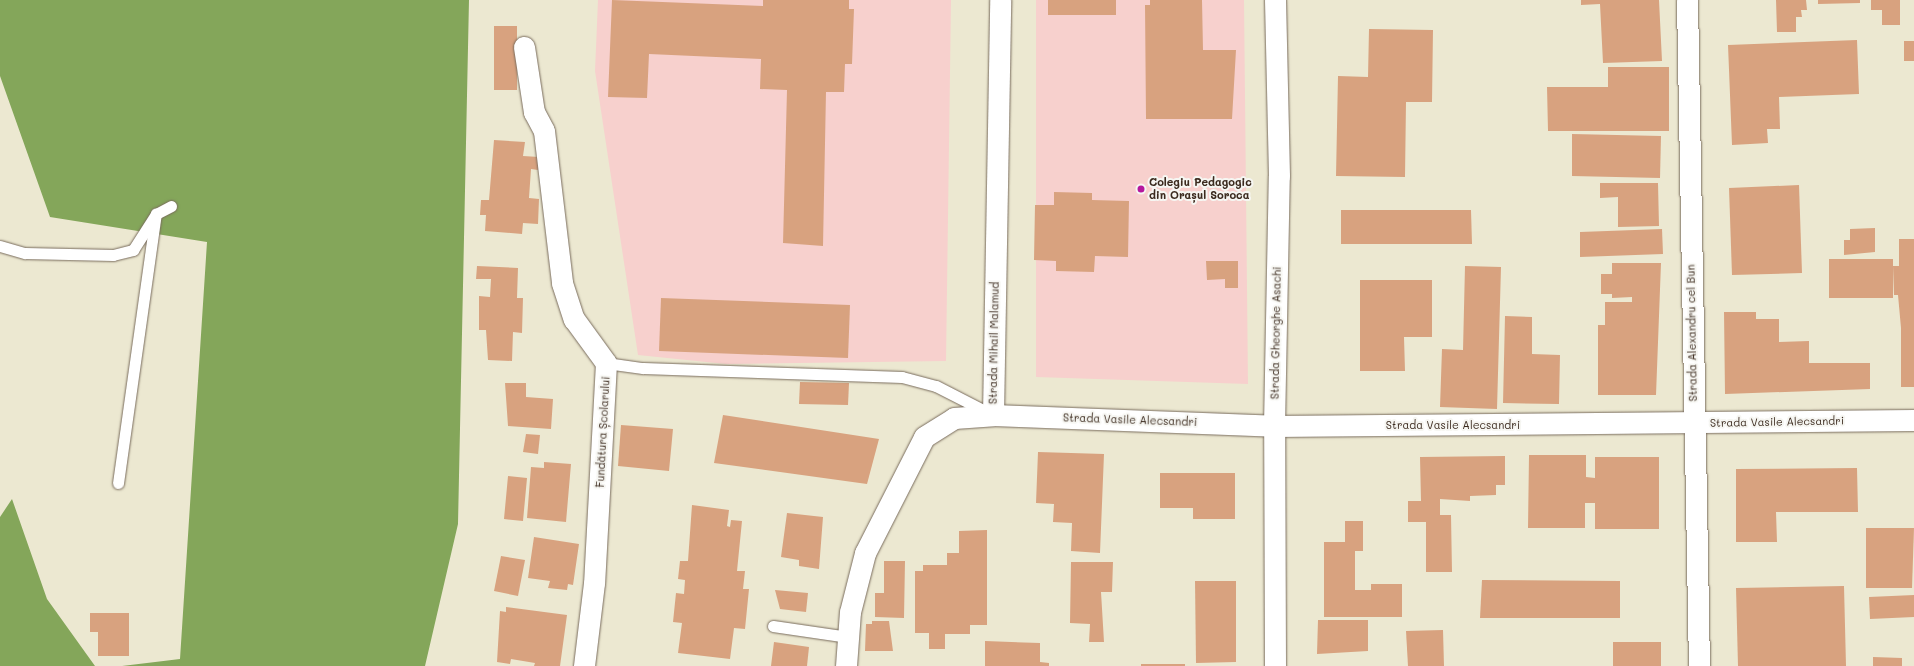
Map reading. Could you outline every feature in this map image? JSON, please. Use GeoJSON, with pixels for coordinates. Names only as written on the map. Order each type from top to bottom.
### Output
{"type":"FeatureCollection","features":[{"type":"Feature","properties":{"kind":"street","name":"Strada Mihail Malamud"},"geometry":{"type":"LineString","coordinates":[[846,666],[850,612],[865,553],[924,437],[954,418],[993,415],[1000,0]]}},
{"type":"Feature","properties":{"kind":"street","name":"Strada Gheorghe Asachi"},"geometry":{"type":"LineString","coordinates":[[1275,0],[1279,176],[1274,426],[1275,666]]}},
{"type":"Feature","properties":{"kind":"street","name":"Strada Alexandru cel Bun"},"geometry":{"type":"LineString","coordinates":[[1687,0],[1693,424],[1699,666]]}},
{"type":"Feature","properties":{"kind":"street","name":"Fundătura Școlarului"},"geometry":{"type":"LineString","coordinates":[[524,47],[530,98],[544,130],[562,283],[574,319],[606,363],[594,583],[584,666]]}},
{"type":"Feature","properties":{"kind":"street","name":"Strada Vasile Alecsandri"},"geometry":{"type":"LineString","coordinates":[[993,415],[1274,426],[1693,424],[1914,420]]}},
{"type":"Feature","properties":{"kind":"lane"},"geometry":{"type":"LineString","coordinates":[[0,246],[25,253],[113,255],[133,250],[156,214],[171,206]]}},
{"type":"Feature","properties":{"kind":"lane"},"geometry":{"type":"LineString","coordinates":[[118,483],[156,214]]}},
{"type":"Feature","properties":{"kind":"lane"},"geometry":{"type":"LineString","coordinates":[[606,363],[642,368],[902,377],[936,386],[993,415]]}},
{"type":"Feature","properties":{"kind":"lane"},"geometry":{"type":"LineString","coordinates":[[773,626],[848,637]]}},
{"type":"Feature","properties":{"kind":"shaded area"},"geometry":{"type":"Polygon","coordinates":[[[598,0],[951,0],[946,361],[726,364],[638,355],[595,71],[598,0]]]}},
{"type":"Feature","properties":{"kind":"shaded area","name":"Colegiu Pedagogic din Orașul Soroca"},"geometry":{"type":"Polygon","coordinates":[[[1036,0],[1244,0],[1248,384],[1036,377],[1036,0]]]}},
{"type":"Feature","properties":{"kind":"green space"},"geometry":{"type":"Polygon","coordinates":[[[0,0],[469,0],[458,524],[425,666],[122,666],[180,659],[207,242],[50,217],[0,76],[0,0]]]}},
{"type":"Feature","properties":{"kind":"green space"},"geometry":{"type":"Polygon","coordinates":[[[12,499],[47,599],[95,666],[0,666],[0,517],[12,499]]]}},
{"type":"Feature","properties":{"kind":"building"},"geometry":{"type":"Polygon","coordinates":[[[612,0],[763,6],[763,0],[849,0],[849,9],[854,9],[852,64],[845,64],[844,92],[826,92],[823,246],[783,243],[787,90],[760,89],[761,59],[649,54],[647,98],[608,97],[612,0]]]}},
{"type":"Feature","properties":{"kind":"building"},"geometry":{"type":"Polygon","coordinates":[[[1048,0],[1116,0],[1116,15],[1048,15],[1048,0]]]}},
{"type":"Feature","properties":{"kind":"building"},"geometry":{"type":"Polygon","coordinates":[[[1150,0],[1202,0],[1203,50],[1236,50],[1232,119],[1146,119],[1145,5],[1150,5],[1150,0]]]}},
{"type":"Feature","properties":{"kind":"building"},"geometry":{"type":"Polygon","coordinates":[[[1581,0],[1659,0],[1662,61],[1603,63],[1600,4],[1581,5],[1581,0]]]}},
{"type":"Feature","properties":{"kind":"building"},"geometry":{"type":"Polygon","coordinates":[[[1776,0],[1806,0],[1807,10],[1801,10],[1802,17],[1796,17],[1796,32],[1777,32],[1776,0]]]}},
{"type":"Feature","properties":{"kind":"building"},"geometry":{"type":"Polygon","coordinates":[[[1818,0],[1860,0],[1860,3],[1818,4],[1818,0]]]}},
{"type":"Feature","properties":{"kind":"building"},"geometry":{"type":"Polygon","coordinates":[[[1871,0],[1900,0],[1900,25],[1882,25],[1882,10],[1871,10],[1871,0]]]}},
{"type":"Feature","properties":{"kind":"building"},"geometry":{"type":"Polygon","coordinates":[[[494,26],[517,26],[517,90],[494,90],[494,26]]]}},
{"type":"Feature","properties":{"kind":"building"},"geometry":{"type":"Polygon","coordinates":[[[1369,29],[1433,30],[1432,102],[1406,102],[1405,177],[1336,176],[1338,76],[1368,77],[1369,29]]]}},
{"type":"Feature","properties":{"kind":"building"},"geometry":{"type":"Polygon","coordinates":[[[1857,40],[1859,94],[1779,97],[1780,129],[1767,129],[1768,143],[1732,145],[1728,45],[1857,40]]]}},
{"type":"Feature","properties":{"kind":"building"},"geometry":{"type":"Polygon","coordinates":[[[1904,41],[1914,41],[1914,61],[1904,61],[1904,41]]]}},
{"type":"Feature","properties":{"kind":"building"},"geometry":{"type":"Polygon","coordinates":[[[1608,67],[1669,67],[1669,131],[1548,131],[1547,87],[1608,87],[1608,67]]]}},
{"type":"Feature","properties":{"kind":"building"},"geometry":{"type":"Polygon","coordinates":[[[1572,134],[1661,136],[1660,178],[1572,176],[1572,134]]]}},
{"type":"Feature","properties":{"kind":"building"},"geometry":{"type":"Polygon","coordinates":[[[494,140],[525,142],[523,156],[539,157],[538,170],[531,169],[529,198],[539,199],[538,224],[523,223],[522,234],[485,231],[486,215],[480,215],[481,200],[489,200],[494,140]]]}},
{"type":"Feature","properties":{"kind":"building"},"geometry":{"type":"Polygon","coordinates":[[[1600,183],[1658,183],[1659,226],[1618,227],[1618,197],[1600,198],[1600,183]]]}},
{"type":"Feature","properties":{"kind":"building"},"geometry":{"type":"Polygon","coordinates":[[[1799,185],[1802,273],[1732,275],[1729,188],[1799,185]]]}},
{"type":"Feature","properties":{"kind":"building"},"geometry":{"type":"Polygon","coordinates":[[[1054,192],[1092,193],[1092,200],[1129,201],[1128,257],[1095,256],[1094,272],[1056,271],[1056,261],[1034,260],[1035,205],[1054,205],[1054,192]]]}},
{"type":"Feature","properties":{"kind":"building"},"geometry":{"type":"Polygon","coordinates":[[[1341,210],[1471,210],[1472,244],[1341,244],[1341,210]]]}},
{"type":"Feature","properties":{"kind":"building"},"geometry":{"type":"Polygon","coordinates":[[[1875,228],[1875,252],[1844,255],[1844,240],[1850,240],[1850,229],[1875,228]]]}},
{"type":"Feature","properties":{"kind":"building"},"geometry":{"type":"Polygon","coordinates":[[[1662,229],[1663,254],[1580,257],[1580,232],[1662,229]]]}},
{"type":"Feature","properties":{"kind":"building"},"geometry":{"type":"Polygon","coordinates":[[[1899,239],[1914,239],[1914,387],[1901,387],[1901,328],[1898,295],[1894,295],[1893,266],[1899,266],[1899,239]]]}},
{"type":"Feature","properties":{"kind":"building"},"geometry":{"type":"Polygon","coordinates":[[[1829,259],[1893,259],[1893,298],[1829,298],[1829,259]]]}},
{"type":"Feature","properties":{"kind":"building"},"geometry":{"type":"Polygon","coordinates":[[[1206,261],[1238,261],[1238,288],[1225,288],[1225,279],[1207,280],[1206,261]]]}},
{"type":"Feature","properties":{"kind":"building"},"geometry":{"type":"Polygon","coordinates":[[[1612,263],[1661,263],[1656,395],[1598,395],[1598,325],[1605,325],[1605,302],[1632,302],[1632,297],[1612,298],[1612,294],[1601,294],[1601,274],[1612,274],[1612,263]]]}},
{"type":"Feature","properties":{"kind":"building"},"geometry":{"type":"Polygon","coordinates":[[[477,266],[518,268],[517,298],[523,298],[522,333],[513,332],[512,361],[488,360],[486,330],[479,330],[479,296],[490,297],[491,279],[476,279],[477,266]]]}},
{"type":"Feature","properties":{"kind":"building"},"geometry":{"type":"Polygon","coordinates":[[[1465,266],[1501,267],[1497,409],[1440,407],[1442,349],[1463,350],[1465,266]]]}},
{"type":"Feature","properties":{"kind":"building"},"geometry":{"type":"Polygon","coordinates":[[[1360,280],[1432,280],[1432,337],[1404,337],[1405,371],[1360,371],[1360,280]]]}},
{"type":"Feature","properties":{"kind":"building"},"geometry":{"type":"Polygon","coordinates":[[[661,298],[850,305],[848,358],[659,351],[661,298]]]}},
{"type":"Feature","properties":{"kind":"building"},"geometry":{"type":"Polygon","coordinates":[[[1724,312],[1756,312],[1756,319],[1779,319],[1779,342],[1809,341],[1809,363],[1870,363],[1870,389],[1725,394],[1724,312]]]}},
{"type":"Feature","properties":{"kind":"building"},"geometry":{"type":"Polygon","coordinates":[[[1505,316],[1532,317],[1532,354],[1560,355],[1559,404],[1503,403],[1505,316]]]}},
{"type":"Feature","properties":{"kind":"building"},"geometry":{"type":"Polygon","coordinates":[[[800,382],[849,383],[848,405],[799,404],[800,382]]]}},
{"type":"Feature","properties":{"kind":"building"},"geometry":{"type":"Polygon","coordinates":[[[505,383],[526,383],[526,397],[553,399],[551,429],[508,426],[505,383]]]}},
{"type":"Feature","properties":{"kind":"building"},"geometry":{"type":"Polygon","coordinates":[[[723,415],[879,439],[867,484],[714,463],[723,415]]]}},
{"type":"Feature","properties":{"kind":"building"},"geometry":{"type":"Polygon","coordinates":[[[621,425],[673,429],[669,471],[618,466],[621,425]]]}},
{"type":"Feature","properties":{"kind":"building"},"geometry":{"type":"Polygon","coordinates":[[[526,434],[540,435],[538,454],[523,452],[526,434]]]}},
{"type":"Feature","properties":{"kind":"building"},"geometry":{"type":"Polygon","coordinates":[[[1038,452],[1104,454],[1100,553],[1071,551],[1072,523],[1053,522],[1054,504],[1036,503],[1038,452]]]}},
{"type":"Feature","properties":{"kind":"building"},"geometry":{"type":"Polygon","coordinates":[[[1529,455],[1586,455],[1586,477],[1595,478],[1595,457],[1659,457],[1659,529],[1595,529],[1595,503],[1585,503],[1585,528],[1528,528],[1529,455]]]}},
{"type":"Feature","properties":{"kind":"building"},"geometry":{"type":"Polygon","coordinates":[[[1505,456],[1505,485],[1496,485],[1496,495],[1470,496],[1470,501],[1440,499],[1440,515],[1451,515],[1452,572],[1426,572],[1426,522],[1408,522],[1408,501],[1421,501],[1420,457],[1505,456]]]}},
{"type":"Feature","properties":{"kind":"building"},"geometry":{"type":"Polygon","coordinates":[[[544,462],[571,464],[566,522],[527,518],[531,467],[544,468],[544,462]]]}},
{"type":"Feature","properties":{"kind":"building"},"geometry":{"type":"Polygon","coordinates":[[[1857,468],[1858,512],[1776,512],[1777,542],[1736,542],[1736,469],[1857,468]]]}},
{"type":"Feature","properties":{"kind":"building"},"geometry":{"type":"Polygon","coordinates":[[[1160,473],[1235,473],[1235,519],[1193,519],[1193,508],[1160,508],[1160,473]]]}},
{"type":"Feature","properties":{"kind":"building"},"geometry":{"type":"Polygon","coordinates":[[[508,476],[527,478],[523,521],[504,519],[508,476]]]}},
{"type":"Feature","properties":{"kind":"building"},"geometry":{"type":"Polygon","coordinates":[[[692,505],[729,510],[727,526],[730,527],[731,520],[742,521],[737,571],[745,571],[743,589],[749,589],[745,629],[734,628],[730,659],[678,653],[682,623],[673,622],[676,593],[684,594],[685,580],[678,579],[680,561],[688,561],[692,505]]]}},
{"type":"Feature","properties":{"kind":"building"},"geometry":{"type":"Polygon","coordinates":[[[787,513],[823,517],[819,569],[799,566],[799,560],[781,557],[787,513]]]}},
{"type":"Feature","properties":{"kind":"building"},"geometry":{"type":"Polygon","coordinates":[[[1345,521],[1363,521],[1363,551],[1355,551],[1355,590],[1371,590],[1371,584],[1402,584],[1402,617],[1324,617],[1324,542],[1345,542],[1345,521]]]}},
{"type":"Feature","properties":{"kind":"building"},"geometry":{"type":"Polygon","coordinates":[[[1866,528],[1914,528],[1912,588],[1866,588],[1866,528]]]}},
{"type":"Feature","properties":{"kind":"building"},"geometry":{"type":"Polygon","coordinates":[[[987,530],[987,625],[970,625],[970,634],[945,634],[945,649],[929,649],[929,633],[915,633],[915,571],[923,571],[923,565],[947,565],[947,553],[959,553],[959,531],[987,530]]]}},
{"type":"Feature","properties":{"kind":"building"},"geometry":{"type":"Polygon","coordinates":[[[534,537],[579,544],[573,585],[568,584],[567,590],[548,588],[550,581],[528,578],[534,537]]]}},
{"type":"Feature","properties":{"kind":"building"},"geometry":{"type":"Polygon","coordinates":[[[501,556],[525,560],[518,596],[494,591],[501,556]]]}},
{"type":"Feature","properties":{"kind":"building"},"geometry":{"type":"Polygon","coordinates":[[[884,561],[905,561],[904,618],[875,617],[875,593],[884,593],[884,561]]]}},
{"type":"Feature","properties":{"kind":"building"},"geometry":{"type":"Polygon","coordinates":[[[1071,562],[1113,562],[1112,592],[1101,592],[1104,642],[1089,642],[1090,624],[1070,623],[1071,562]]]}},
{"type":"Feature","properties":{"kind":"building"},"geometry":{"type":"Polygon","coordinates":[[[1482,580],[1620,581],[1620,618],[1480,618],[1482,580]]]}},
{"type":"Feature","properties":{"kind":"building"},"geometry":{"type":"Polygon","coordinates":[[[1195,581],[1236,581],[1236,662],[1196,663],[1195,581]]]}},
{"type":"Feature","properties":{"kind":"building"},"geometry":{"type":"Polygon","coordinates":[[[1844,586],[1846,666],[1738,666],[1736,588],[1844,586]]]}},
{"type":"Feature","properties":{"kind":"building"},"geometry":{"type":"Polygon","coordinates":[[[775,590],[808,593],[806,612],[780,609],[775,590]]]}},
{"type":"Feature","properties":{"kind":"building"},"geometry":{"type":"Polygon","coordinates":[[[1914,595],[1914,617],[1870,619],[1869,597],[1914,595]]]}},
{"type":"Feature","properties":{"kind":"building"},"geometry":{"type":"Polygon","coordinates":[[[506,607],[567,615],[560,666],[534,666],[535,663],[511,659],[510,664],[497,662],[500,611],[506,612],[506,607]]]}},
{"type":"Feature","properties":{"kind":"building"},"geometry":{"type":"Polygon","coordinates":[[[90,613],[129,613],[129,656],[98,656],[98,632],[90,632],[90,613]]]}},
{"type":"Feature","properties":{"kind":"building"},"geometry":{"type":"Polygon","coordinates":[[[1318,620],[1368,620],[1368,651],[1317,654],[1318,620]]]}},
{"type":"Feature","properties":{"kind":"building"},"geometry":{"type":"Polygon","coordinates":[[[872,621],[889,621],[893,651],[865,651],[866,624],[872,624],[872,621]]]}},
{"type":"Feature","properties":{"kind":"building"},"geometry":{"type":"Polygon","coordinates":[[[1443,630],[1444,666],[1408,666],[1406,631],[1443,630]]]}},
{"type":"Feature","properties":{"kind":"building"},"geometry":{"type":"Polygon","coordinates":[[[985,641],[1040,643],[1040,662],[1049,663],[1049,666],[985,666],[985,641]]]}},
{"type":"Feature","properties":{"kind":"building"},"geometry":{"type":"Polygon","coordinates":[[[774,642],[809,647],[807,666],[771,666],[774,642]]]}},
{"type":"Feature","properties":{"kind":"building"},"geometry":{"type":"Polygon","coordinates":[[[1613,642],[1661,642],[1661,666],[1613,666],[1613,642]]]}},
{"type":"Feature","properties":{"kind":"building"},"geometry":{"type":"Polygon","coordinates":[[[1873,657],[1902,658],[1902,666],[1873,666],[1873,657]]]}},
{"type":"Feature","properties":{"kind":"building"},"geometry":{"type":"Polygon","coordinates":[[[1141,664],[1185,664],[1185,666],[1141,666],[1141,664]]]}},
{"type":"Feature","properties":{"kind":"place","name":"Colegiu Pedagogic din Orașul Soroca"},"geometry":{"type":"Point","coordinates":[1141,189]}}]}
